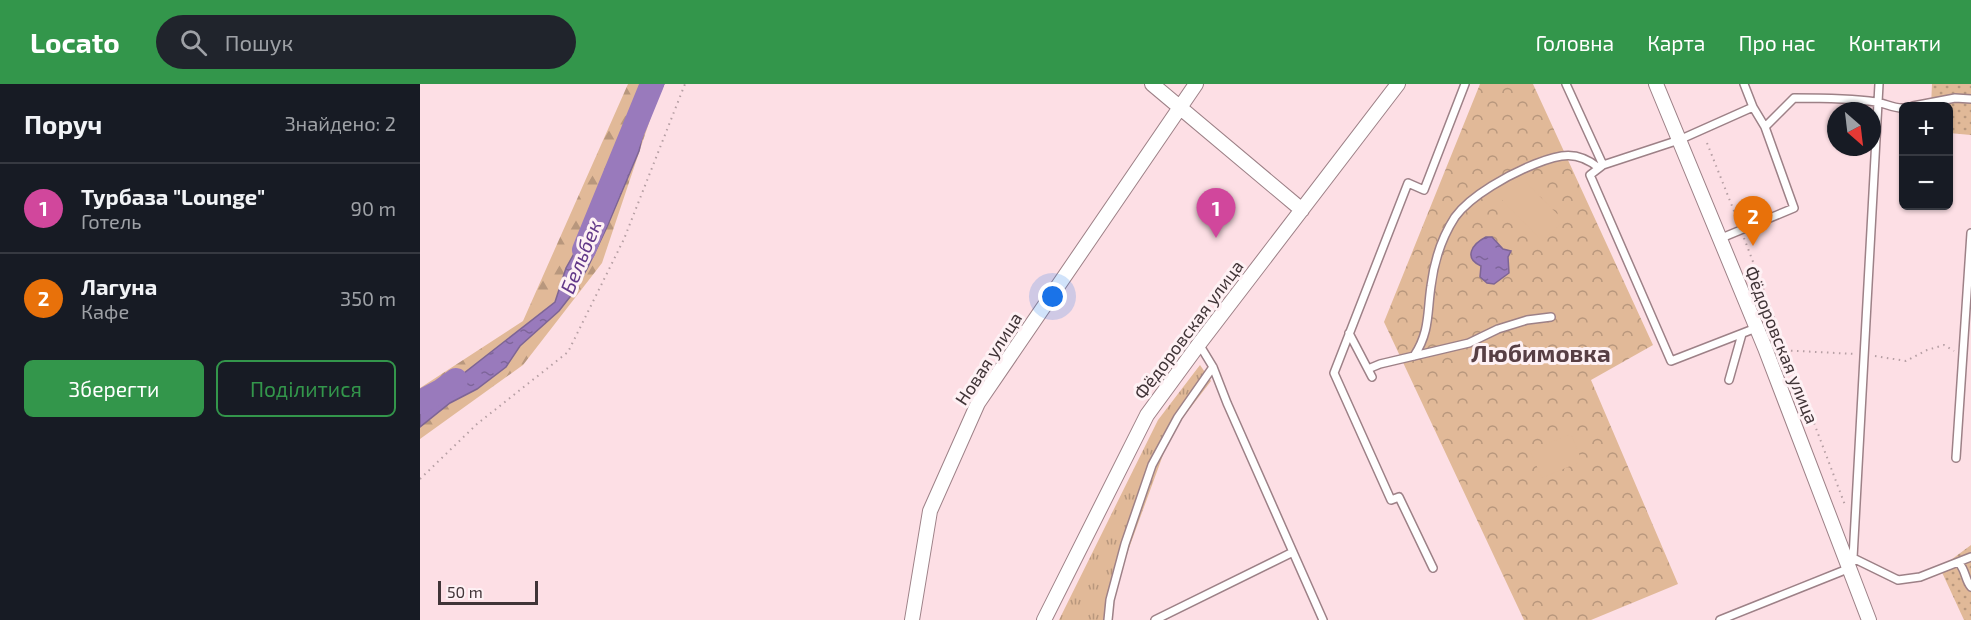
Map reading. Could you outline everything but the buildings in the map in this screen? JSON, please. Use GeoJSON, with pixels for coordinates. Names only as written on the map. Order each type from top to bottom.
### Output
{"type":"FeatureCollection","features":[{"type":"Feature","properties":{"kind":"street"},"geometry":{"type":"LineString","coordinates":[[1152,84],[1302,210]]}},
{"type":"Feature","properties":{"kind":"street","name":"Новая улица"},"geometry":{"type":"LineString","coordinates":[[912,620],[930,511],[978,403],[1196,84]]}},
{"type":"Feature","properties":{"kind":"street","name":"Фёдоровская улица"},"geometry":{"type":"LineString","coordinates":[[1044,620],[1147,415],[1398,84]]}},
{"type":"Feature","properties":{"kind":"street","name":"Фёдоровская улица"},"geometry":{"type":"LineString","coordinates":[[1656,84],[1851,563],[1869,620]]}},
{"type":"Feature","properties":{"kind":"lane"},"geometry":{"type":"LineString","coordinates":[[1433,568],[1399,497],[1392,500],[1334,374],[1408,183],[1424,190],[1465,84]]}},
{"type":"Feature","properties":{"kind":"lane"},"geometry":{"type":"LineString","coordinates":[[1566,84],[1601,167]]}},
{"type":"Feature","properties":{"kind":"lane"},"geometry":{"type":"LineString","coordinates":[[1719,240],[1794,208],[1765,127],[1753,107],[1744,84]]}},
{"type":"Feature","properties":{"kind":"lane"},"geometry":{"type":"LineString","coordinates":[[1765,127],[1794,98],[1878,102],[1879,84]]}},
{"type":"Feature","properties":{"kind":"lane"},"geometry":{"type":"LineString","coordinates":[[1934,102],[1955,98],[1971,99]]}},
{"type":"Feature","properties":{"kind":"lane"},"geometry":{"type":"LineString","coordinates":[[1881,103],[1899,108]]}},
{"type":"Feature","properties":{"kind":"lane"},"geometry":{"type":"LineString","coordinates":[[1753,107],[1679,140],[1601,167],[1590,175],[1671,361],[1756,328]]}},
{"type":"Feature","properties":{"kind":"lane"},"geometry":{"type":"LineString","coordinates":[[1851,563],[1875,156]]}},
{"type":"Feature","properties":{"kind":"lane"},"geometry":{"type":"LineString","coordinates":[[1414,356],[1426,334],[1434,262],[1456,216],[1479,195],[1525,168],[1552,157],[1586,158],[1601,167]]}},
{"type":"Feature","properties":{"kind":"lane"},"geometry":{"type":"LineString","coordinates":[[1956,458],[1971,233]]}},
{"type":"Feature","properties":{"kind":"lane"},"geometry":{"type":"LineString","coordinates":[[1368,369],[1380,364],[1469,343],[1498,329],[1527,320],[1551,317]]}},
{"type":"Feature","properties":{"kind":"lane"},"geometry":{"type":"LineString","coordinates":[[1349,333],[1372,377]]}},
{"type":"Feature","properties":{"kind":"lane"},"geometry":{"type":"LineString","coordinates":[[1729,380],[1742,334]]}},
{"type":"Feature","properties":{"kind":"lane"},"geometry":{"type":"LineString","coordinates":[[1199,344],[1213,367],[1323,620]]}},
{"type":"Feature","properties":{"kind":"lane"},"geometry":{"type":"LineString","coordinates":[[1108,620],[1113,589],[1152,465],[1178,417],[1213,367]]}},
{"type":"Feature","properties":{"kind":"lane"},"geometry":{"type":"LineString","coordinates":[[1155,620],[1293,552]]}},
{"type":"Feature","properties":{"kind":"lane"},"geometry":{"type":"LineString","coordinates":[[1720,620],[1851,563],[1898,580],[1920,577],[1967,561]]}},
{"type":"Feature","properties":{"kind":"lane"},"geometry":{"type":"LineString","coordinates":[[1967,561],[1964,569],[1971,587]]}},
{"type":"Feature","properties":{"kind":"path"},"geometry":{"type":"LineString","coordinates":[[420,479],[477,424],[568,352],[624,239],[685,84]]}},
{"type":"Feature","properties":{"kind":"path"},"geometry":{"type":"LineString","coordinates":[[1707,143],[1845,506]]}},
{"type":"Feature","properties":{"kind":"green space"},"geometry":{"type":"Polygon","coordinates":[[[628,84],[662,84],[602,263],[523,365],[420,439],[420,388],[523,321],[628,84]]]}},
{"type":"Feature","properties":{"kind":"green space"},"geometry":{"type":"Polygon","coordinates":[[[1480,84],[1533,84],[1653,345],[1591,380],[1678,584],[1591,620],[1524,620],[1384,322],[1480,84]]]}},
{"type":"Feature","properties":{"kind":"green space"},"geometry":{"type":"Polygon","coordinates":[[[1932,84],[1971,84],[1971,135],[1953,133],[1953,102],[1931,102],[1932,84]]]}},
{"type":"Feature","properties":{"kind":"green space"},"geometry":{"type":"Polygon","coordinates":[[[1522,178],[1564,221],[1542,241],[1501,199],[1522,178]]]}},
{"type":"Feature","properties":{"kind":"green space"},"geometry":{"type":"Polygon","coordinates":[[[1200,365],[1211,381],[1171,433],[1113,592],[1113,620],[1059,620],[1158,420],[1200,365]]]}},
{"type":"Feature","properties":{"kind":"green space"},"geometry":{"type":"Polygon","coordinates":[[[1571,434],[1582,461],[1542,478],[1530,451],[1571,434]]]}},
{"type":"Feature","properties":{"kind":"green space"},"geometry":{"type":"Polygon","coordinates":[[[1971,545],[1971,620],[1964,620],[1940,568],[1971,545]]]}},
{"type":"Feature","properties":{"kind":"water","name":"Бельбек"},"geometry":{"type":"Polygon","coordinates":[[[652,84],[664,84],[646,120],[639,151],[607,227],[573,293],[559,311],[520,346],[506,367],[477,389],[450,403],[420,427],[420,402],[441,391],[555,302],[566,268],[589,227],[595,222],[652,84]]]}},
{"type":"Feature","properties":{"kind":"water"},"geometry":{"type":"Polygon","coordinates":[[[1486,237],[1492,237],[1503,249],[1511,251],[1508,257],[1509,273],[1494,284],[1487,283],[1480,277],[1481,266],[1475,263],[1471,255],[1477,243],[1486,237]]]}},
{"type":"Feature","properties":{"kind":"waterway","name":"Бельбек"},"geometry":{"type":"LineString","coordinates":[[584,250],[652,84]]}},
{"type":"Feature","properties":{"kind":"waterway","name":"Бельбек"},"geometry":{"type":"LineString","coordinates":[[420,402],[456,380]]}},
{"type":"Feature","properties":{"kind":"place","name":"Турбаза \"Lounge\""},"geometry":{"type":"Point","coordinates":[1216,238]}},
{"type":"Feature","properties":{"kind":"place","name":"Лагуна"},"geometry":{"type":"Point","coordinates":[1753,246]}},
{"type":"Feature","properties":{"kind":"district","name":"Любимовка"},"geometry":{"type":"Point","coordinates":[1541,354]}}]}
